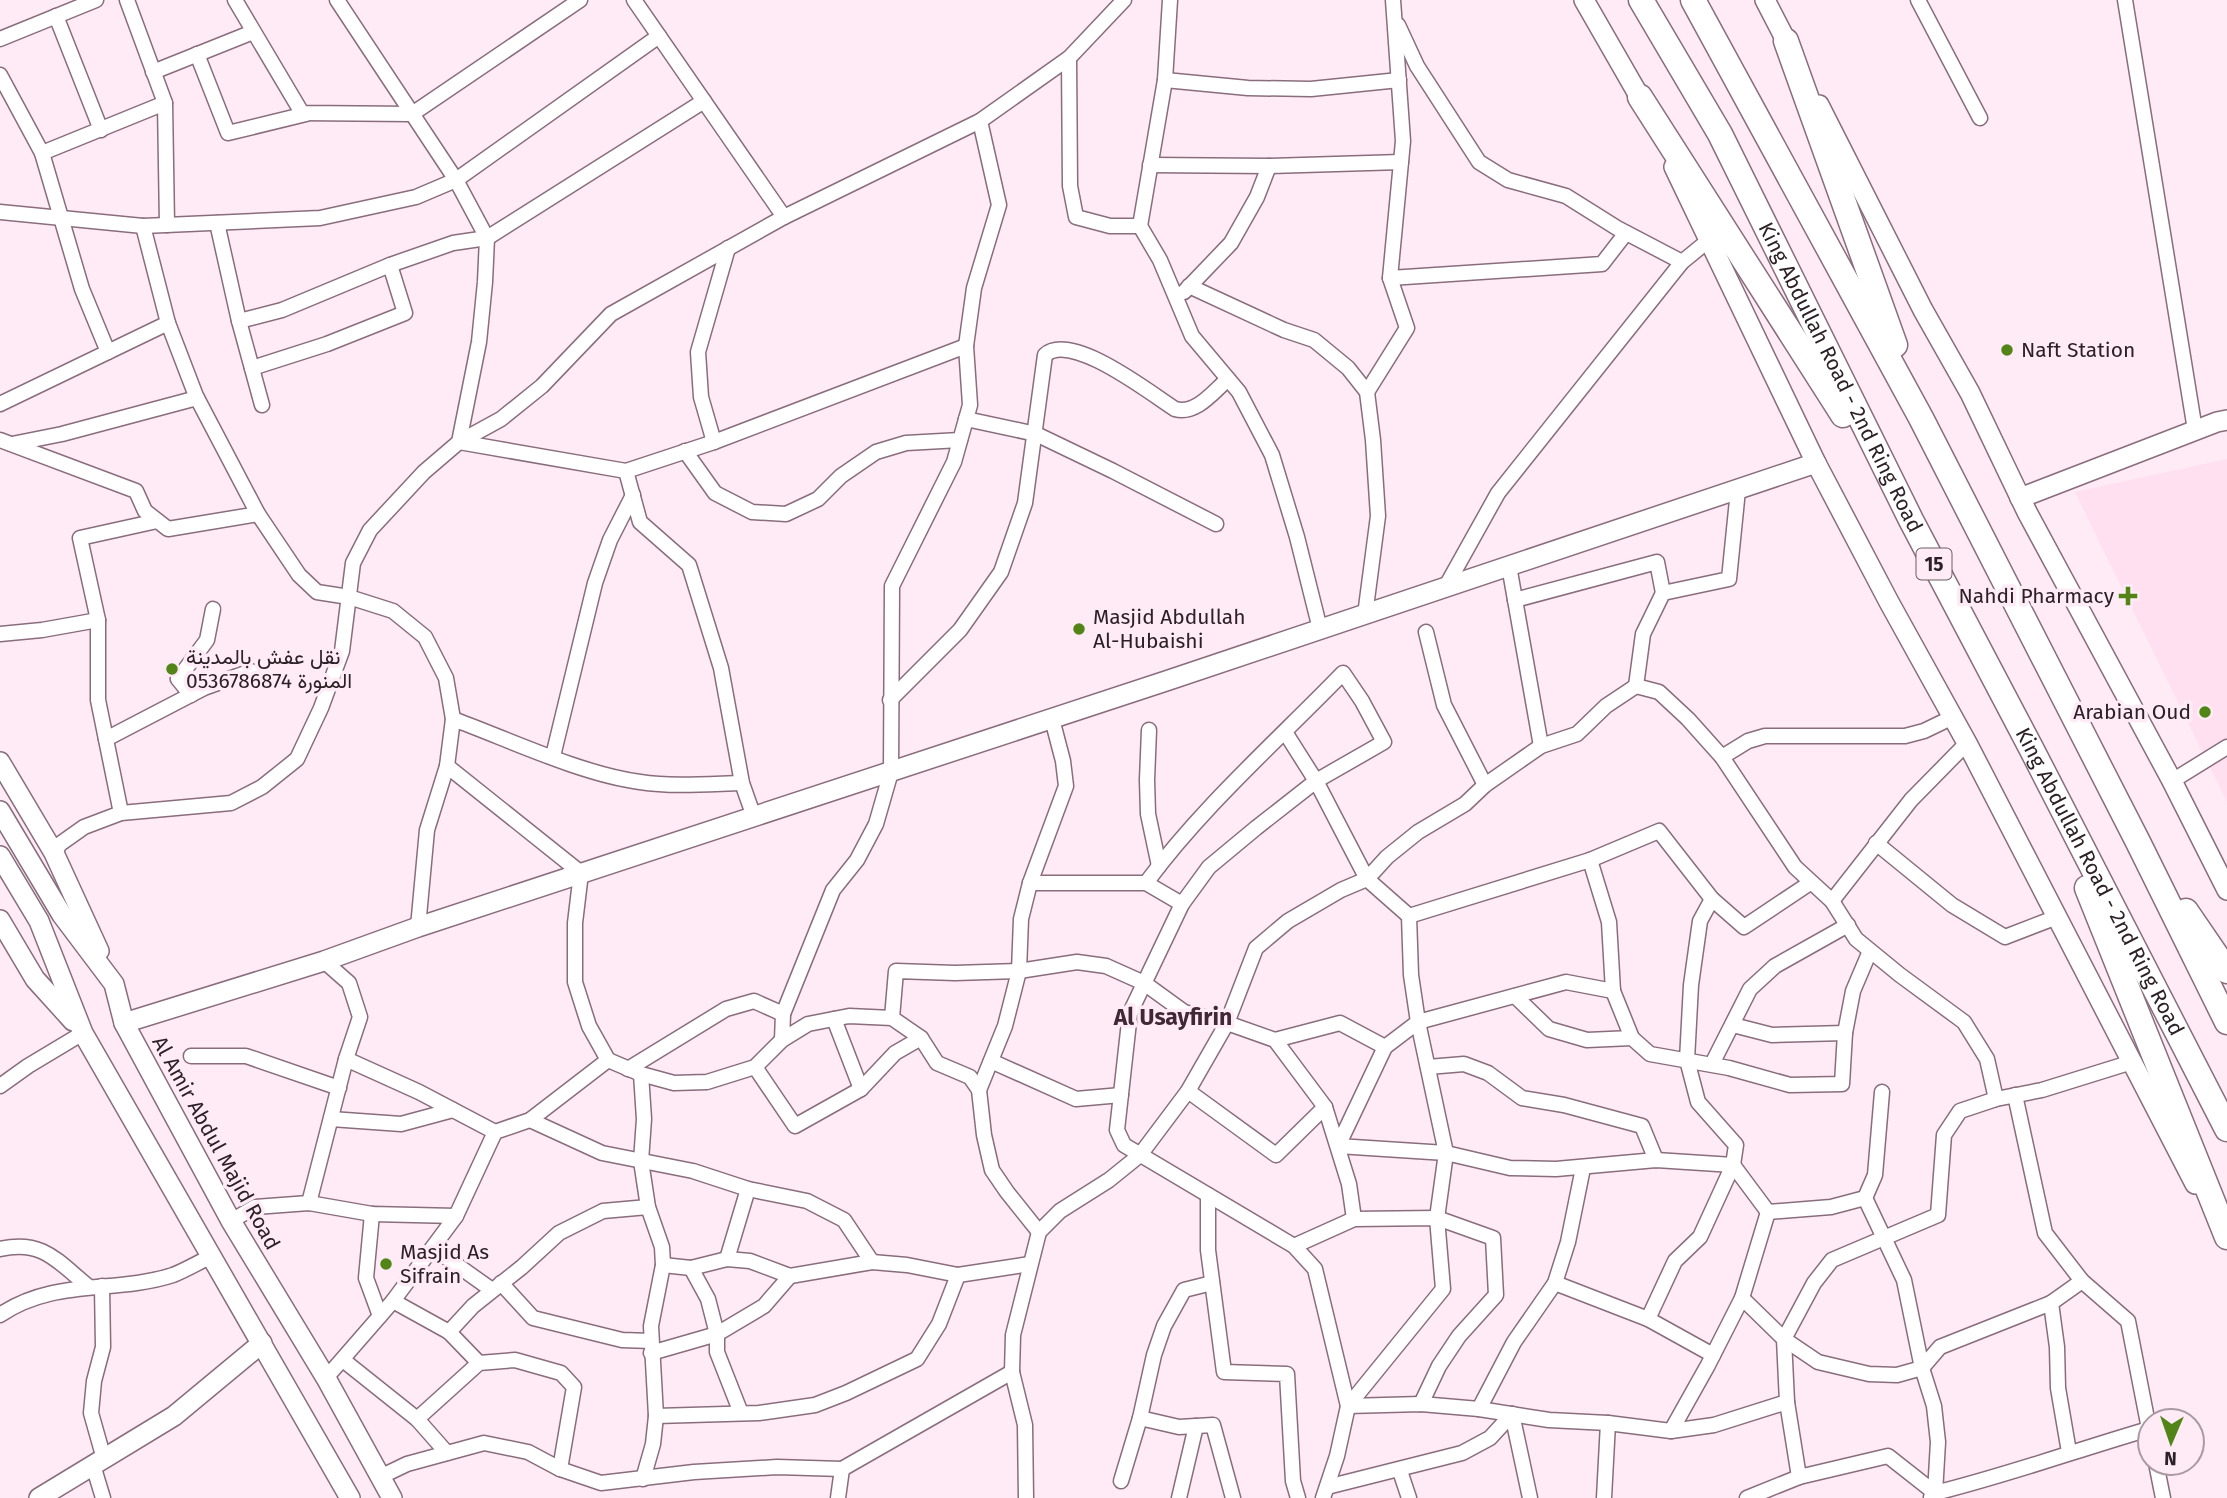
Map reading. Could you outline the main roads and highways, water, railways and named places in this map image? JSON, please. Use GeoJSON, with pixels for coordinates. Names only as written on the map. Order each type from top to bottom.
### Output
{"type":"FeatureCollection","features":[{"type":"Feature","properties":{"kind":"highway","name":"King Abdullah Road - 2nd Ring Road"},"geometry":{"type":"LineString","coordinates":[[1641,0],[1720,134],[1911,520],[2227,1129]]}},
{"type":"Feature","properties":{"kind":"highway","name":"King Abdullah Road - 2nd Ring Road"},"geometry":{"type":"LineString","coordinates":[[1693,0],[1921,418],[2227,1022]]}},
{"type":"Feature","properties":{"kind":"highway"},"geometry":{"type":"LineString","coordinates":[[1786,41],[1921,418]]}},
{"type":"Feature","properties":{"kind":"highway"},"geometry":{"type":"LineString","coordinates":[[1640,97],[1911,520]]}},
{"type":"Feature","properties":{"kind":"highway"},"geometry":{"type":"LineString","coordinates":[[2031,748],[2227,1237]]}},
{"type":"Feature","properties":{"kind":"highway"},"geometry":{"type":"LineString","coordinates":[[2138,842],[2227,971]]}},
{"type":"Feature","properties":{"kind":"main road"},"geometry":{"type":"LineString","coordinates":[[1584,0],[1640,97],[1816,463],[1882,590],[1967,743],[2227,1246]]}},
{"type":"Feature","properties":{"kind":"main road"},"geometry":{"type":"LineString","coordinates":[[1765,0],[1923,310],[1970,393],[2020,498],[2172,781],[2227,890]]}},
{"type":"Feature","properties":{"kind":"main road"},"geometry":{"type":"LineString","coordinates":[[2020,498],[2227,420]]}},
{"type":"Feature","properties":{"kind":"main road"},"geometry":{"type":"LineString","coordinates":[[124,1024],[324,961],[418,927],[1052,719],[1816,463]]}},
{"type":"Feature","properties":{"kind":"main road"},"geometry":{"type":"LineString","coordinates":[[0,762],[54,853],[114,984]]}},
{"type":"Feature","properties":{"kind":"main road","name":"Al Amir Abdul Majid Road"},"geometry":{"type":"LineString","coordinates":[[1,813],[62,915],[114,984],[124,1024],[230,1221],[326,1378],[392,1498]]}},
{"type":"Feature","properties":{"kind":"main road"},"geometry":{"type":"LineString","coordinates":[[0,856],[39,921],[83,1033],[350,1498]]}},
{"type":"Feature","properties":{"kind":"main road"},"geometry":{"type":"LineString","coordinates":[[0,920],[35,979],[83,1033]]}},
{"type":"Feature","properties":{"kind":"main road"},"geometry":{"type":"LineString","coordinates":[[39,1498],[174,1416],[262,1343]]}},
{"type":"Feature","properties":{"kind":"place","name":"Naft Station"},"geometry":{"type":"Point","coordinates":[2007,350]}},
{"type":"Feature","properties":{"kind":"place","name":"Nahdi Pharmacy"},"geometry":{"type":"Point","coordinates":[2128,596]}},
{"type":"Feature","properties":{"kind":"place","name":"Masjid Abdullah Al-Hubaishi"},"geometry":{"type":"Point","coordinates":[1079,629]}},
{"type":"Feature","properties":{"kind":"place","name":"نقل عفش بالمدينة المنورة 0536786874"},"geometry":{"type":"Point","coordinates":[172,669]}},
{"type":"Feature","properties":{"kind":"place","name":"Arabian Oud"},"geometry":{"type":"Point","coordinates":[2205,712]}},
{"type":"Feature","properties":{"kind":"place","name":"Masjid As Sifrain"},"geometry":{"type":"Point","coordinates":[386,1264]}},
{"type":"Feature","properties":{"kind":"district","name":"Al Usayfirin"},"geometry":{"type":"Point","coordinates":[1173,1017]}}]}
